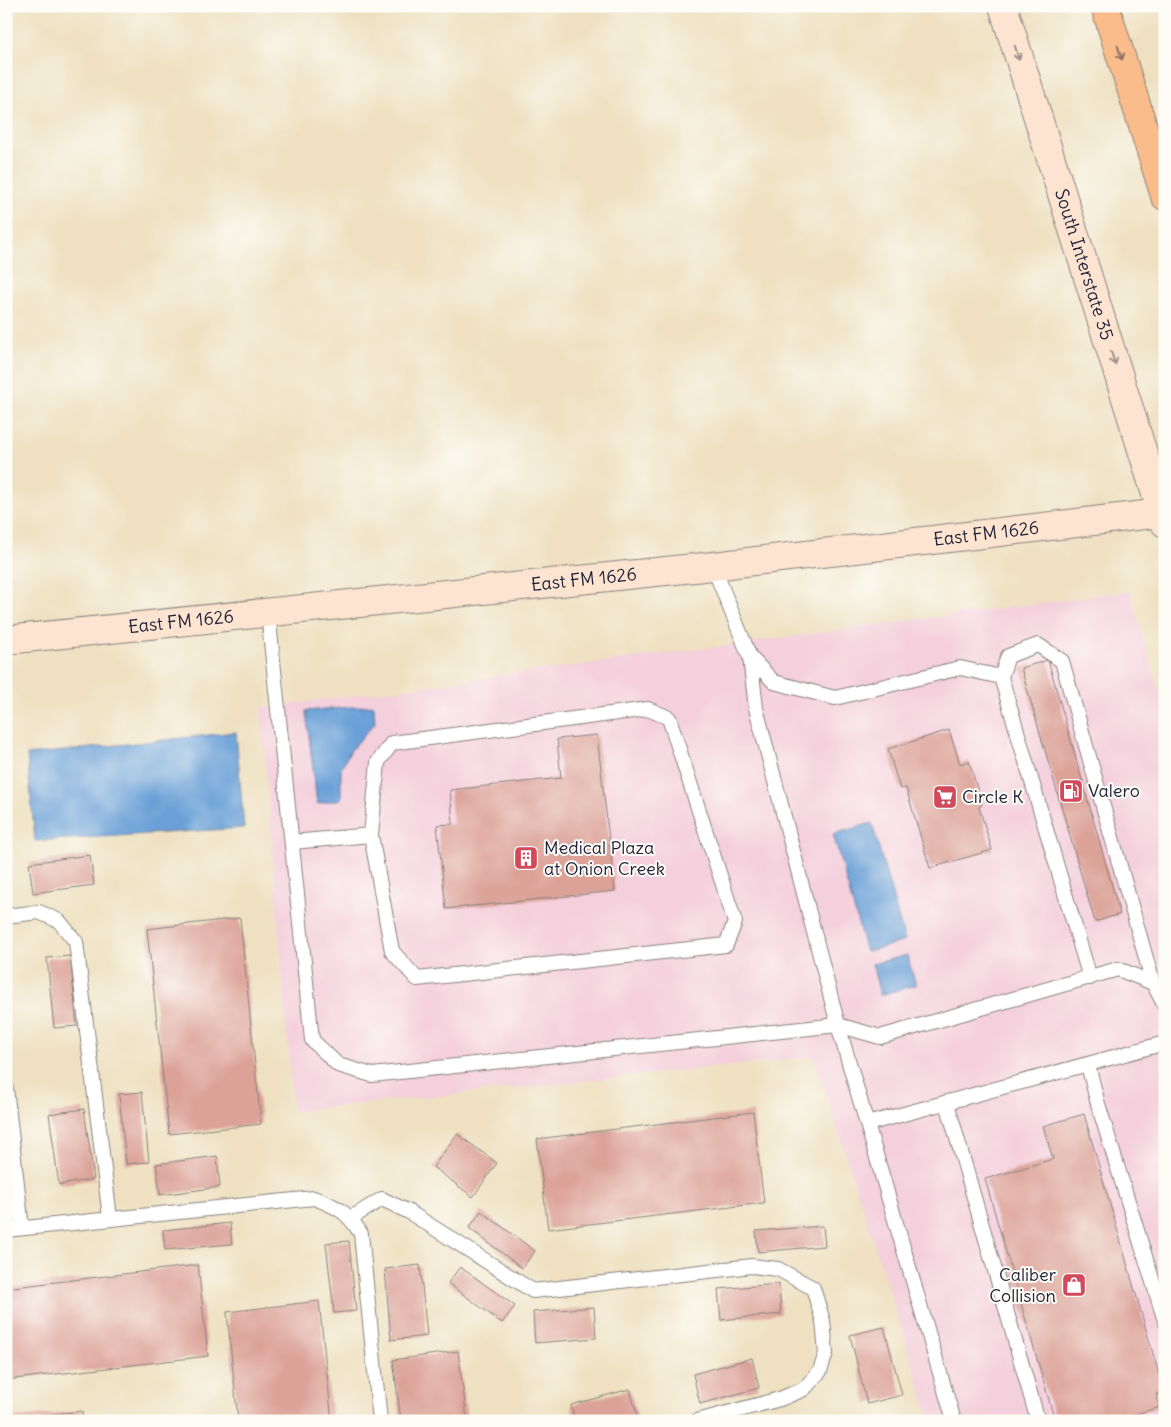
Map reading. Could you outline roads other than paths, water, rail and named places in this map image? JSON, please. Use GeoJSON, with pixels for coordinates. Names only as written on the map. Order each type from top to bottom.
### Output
{"type":"FeatureCollection","features":[{"type":"Feature","properties":{"kind":"highway"},"geometry":{"type":"LineString","coordinates":[[1105,6],[1165,196]]}},
{"type":"Feature","properties":{"kind":"main road","name":"South Interstate 35"},"geometry":{"type":"LineString","coordinates":[[1003,6],[1163,518]]}},
{"type":"Feature","properties":{"kind":"main road","name":"East FM 1626"},"geometry":{"type":"LineString","coordinates":[[6,640],[1163,518]]}},
{"type":"Feature","properties":{"kind":"lane"},"geometry":{"type":"LineString","coordinates":[[713,566],[750,657],[756,708],[838,1025],[954,1421]]}},
{"type":"Feature","properties":{"kind":"lane"},"geometry":{"type":"LineString","coordinates":[[268,612],[312,1040],[338,1065],[372,1075],[838,1025],[880,1037],[1118,969],[1153,983]]}},
{"type":"Feature","properties":{"kind":"lane"},"geometry":{"type":"LineString","coordinates":[[1090,978],[1001,677],[1008,656],[1038,646],[1062,661],[1153,983],[1165,1006]]}},
{"type":"Feature","properties":{"kind":"lane"},"geometry":{"type":"LineString","coordinates":[[750,657],[774,682],[835,698],[960,668],[1001,677]]}},
{"type":"Feature","properties":{"kind":"lane"},"geometry":{"type":"LineString","coordinates":[[648,709],[669,718],[735,922],[726,945],[417,979],[392,951],[371,835],[378,762],[392,743],[648,709]]}},
{"type":"Feature","properties":{"kind":"lane"},"geometry":{"type":"LineString","coordinates":[[292,842],[371,835]]}},
{"type":"Feature","properties":{"kind":"lane"},"geometry":{"type":"LineString","coordinates":[[6,916],[39,912],[59,920],[76,942],[110,1218]]}},
{"type":"Feature","properties":{"kind":"lane"},"geometry":{"type":"LineString","coordinates":[[867,1124],[1165,1044]]}},
{"type":"Feature","properties":{"kind":"lane"},"geometry":{"type":"LineString","coordinates":[[1088,1065],[1098,1104],[1165,1321]]}},
{"type":"Feature","properties":{"kind":"lane"},"geometry":{"type":"LineString","coordinates":[[6,1088],[22,1228]]}},
{"type":"Feature","properties":{"kind":"lane"},"geometry":{"type":"LineString","coordinates":[[947,1103],[1038,1421]]}},
{"type":"Feature","properties":{"kind":"lane"},"geometry":{"type":"LineString","coordinates":[[6,1230],[314,1198],[330,1204],[351,1218],[361,1234],[380,1421]]}},
{"type":"Feature","properties":{"kind":"lane"},"geometry":{"type":"LineString","coordinates":[[351,1218],[382,1199],[410,1212],[533,1291],[752,1266],[778,1269],[813,1288],[823,1321],[826,1354],[820,1371],[810,1383],[804,1389],[780,1399],[697,1421]]}},
{"type":"Feature","properties":{"kind":"water"},"geometry":{"type":"Polygon","coordinates":[[[374,705],[375,723],[351,750],[341,768],[341,799],[317,804],[306,711],[374,705]]]}},
{"type":"Feature","properties":{"kind":"water"},"geometry":{"type":"Polygon","coordinates":[[[236,732],[244,828],[35,841],[27,755],[236,732]]]}},
{"type":"Feature","properties":{"kind":"water"},"geometry":{"type":"Polygon","coordinates":[[[872,823],[905,941],[866,952],[833,834],[872,823]]]}},
{"type":"Feature","properties":{"kind":"water"},"geometry":{"type":"Polygon","coordinates":[[[907,955],[916,985],[880,995],[872,964],[907,955]]]}},
{"type":"Feature","properties":{"kind":"place","name":"Valero"},"geometry":{"type":"Point","coordinates":[1071,791]}},
{"type":"Feature","properties":{"kind":"place","name":"Circle K"},"geometry":{"type":"Point","coordinates":[945,797]}},
{"type":"Feature","properties":{"kind":"place","name":"Medical Plaza at Onion Creek"},"geometry":{"type":"Point","coordinates":[526,858]}},
{"type":"Feature","properties":{"kind":"place","name":"Caliber Collision"},"geometry":{"type":"Point","coordinates":[1074,1285]}}]}
